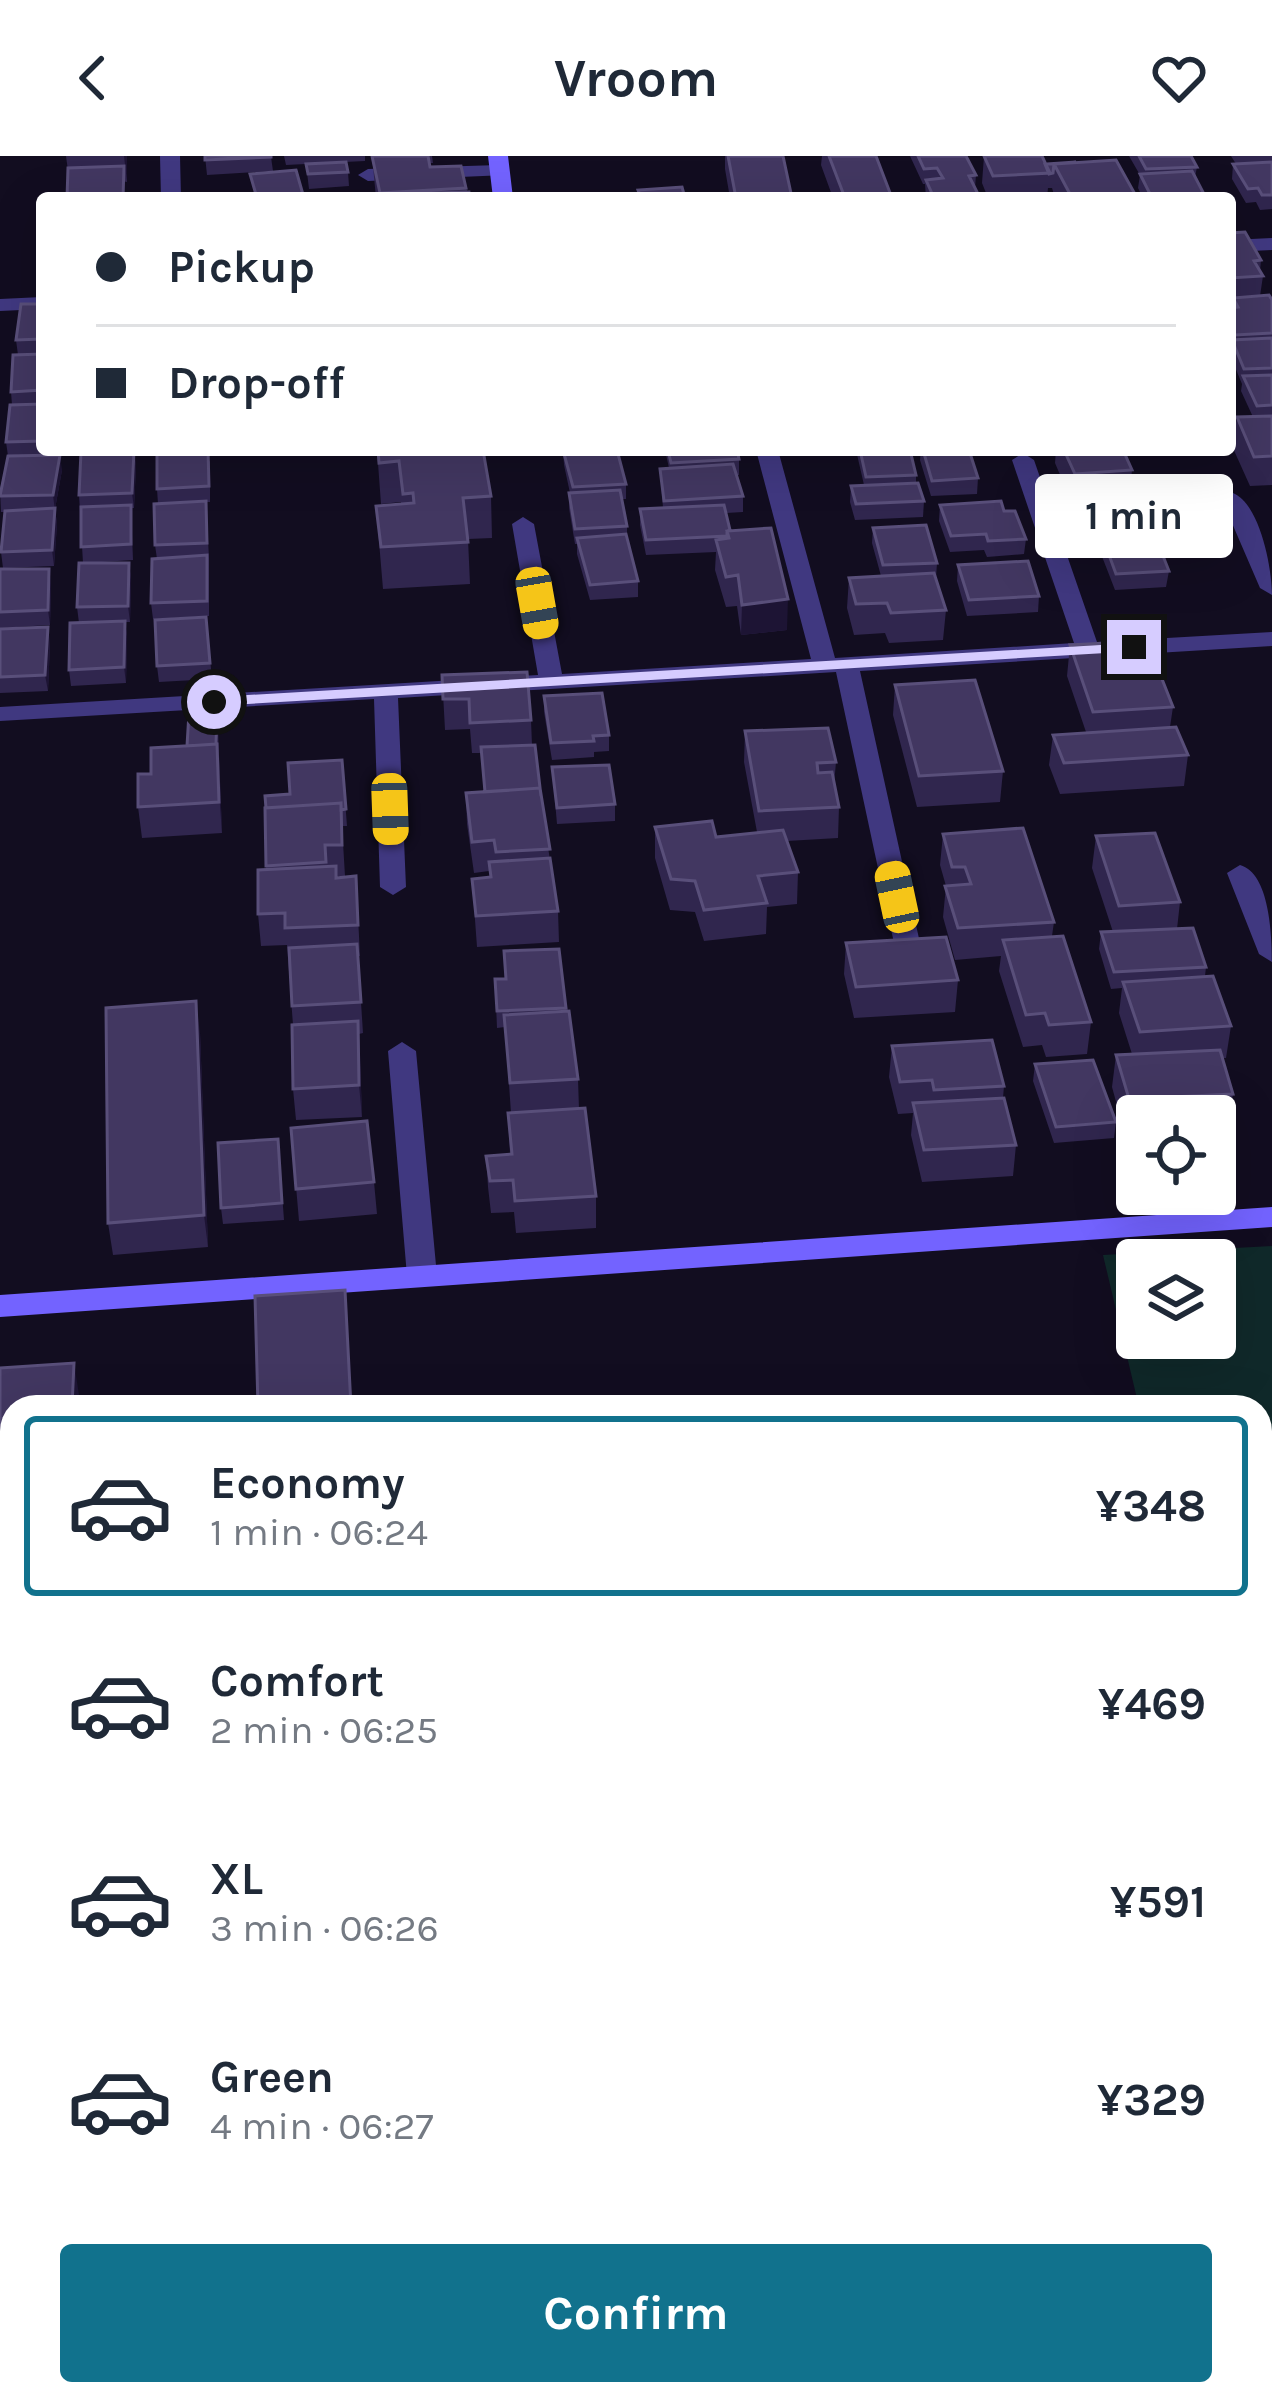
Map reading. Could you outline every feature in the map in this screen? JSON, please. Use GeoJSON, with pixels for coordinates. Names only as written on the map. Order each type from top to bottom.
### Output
{"type":"FeatureCollection","features":[{"type":"Feature","properties":{"kind":"street"},"geometry":{"type":"LineString","coordinates":[[170,156],[171,192]]}},
{"type":"Feature","properties":{"kind":"street"},"geometry":{"type":"LineString","coordinates":[[368,176],[498,164]]}},
{"type":"Feature","properties":{"kind":"street"},"geometry":{"type":"LineString","coordinates":[[1236,246],[1272,244]]}},
{"type":"Feature","properties":{"kind":"street"},"geometry":{"type":"LineString","coordinates":[[0,305],[36,303]]}},
{"type":"Feature","properties":{"kind":"street"},"geometry":{"type":"LineString","coordinates":[[769,456],[836,665],[907,943]]}},
{"type":"Feature","properties":{"kind":"street"},"geometry":{"type":"LineString","coordinates":[[1023,460],[1088,650]]}},
{"type":"Feature","properties":{"kind":"street"},"geometry":{"type":"LineString","coordinates":[[1233,500],[1272,588]]}},
{"type":"Feature","properties":{"kind":"street"},"geometry":{"type":"LineString","coordinates":[[523,524],[551,682]]}},
{"type":"Feature","properties":{"kind":"street"},"geometry":{"type":"LineString","coordinates":[[0,714],[1272,639]]}},
{"type":"Feature","properties":{"kind":"street"},"geometry":{"type":"LineString","coordinates":[[386,692],[393,887]]}},
{"type":"Feature","properties":{"kind":"street"},"geometry":{"type":"LineString","coordinates":[[1240,873],[1272,954]]}},
{"type":"Feature","properties":{"kind":"street"},"geometry":{"type":"LineString","coordinates":[[402,1051],[422,1276]]}},
{"type":"Feature","properties":{"kind":"street"},"geometry":{"type":"LineString","coordinates":[[0,1306],[1272,1217]]}},
{"type":"Feature","properties":{"kind":"green space"},"geometry":{"type":"Polygon","coordinates":[[[1272,1246],[1272,1395],[1136,1395],[1128,1359],[1236,1359],[1236,1248],[1272,1246]]]}},
{"type":"Feature","properties":{"kind":"green space"},"geometry":{"type":"Polygon","coordinates":[[[1116,1254],[1116,1310],[1103,1255],[1116,1254]]]}},
{"type":"Feature","properties":{"kind":"building"},"geometry":{"type":"Polygon","coordinates":[[[205,156],[271,156],[271,157],[205,160],[205,156]]]}},
{"type":"Feature","properties":{"kind":"building"},"geometry":{"type":"Polygon","coordinates":[[[372,156],[428,156],[430,167],[461,166],[466,188],[397,192],[380,192],[372,156]]]}},
{"type":"Feature","properties":{"kind":"building"},"geometry":{"type":"Polygon","coordinates":[[[728,156],[783,156],[791,192],[735,192],[728,156]]]}},
{"type":"Feature","properties":{"kind":"building"},"geometry":{"type":"Polygon","coordinates":[[[829,156],[876,156],[890,192],[843,192],[829,156]]]}},
{"type":"Feature","properties":{"kind":"building"},"geometry":{"type":"Polygon","coordinates":[[[918,156],[966,156],[976,175],[969,176],[977,192],[931,192],[926,180],[943,178],[937,168],[924,169],[918,156]]]}},
{"type":"Feature","properties":{"kind":"building"},"geometry":{"type":"Polygon","coordinates":[[[984,156],[1042,156],[1050,173],[993,176],[984,156]]]}},
{"type":"Feature","properties":{"kind":"building"},"geometry":{"type":"Polygon","coordinates":[[[1139,156],[1191,156],[1197,167],[1146,169],[1139,156]]]}},
{"type":"Feature","properties":{"kind":"building"},"geometry":{"type":"Polygon","coordinates":[[[1116,160],[1134,192],[1069,192],[1054,164],[1116,160]]]}},
{"type":"Feature","properties":{"kind":"building"},"geometry":{"type":"Polygon","coordinates":[[[346,162],[348,172],[308,174],[306,164],[346,162]]]}},
{"type":"Feature","properties":{"kind":"building"},"geometry":{"type":"Polygon","coordinates":[[[1272,162],[1272,195],[1248,189],[1233,164],[1272,162]]]}},
{"type":"Feature","properties":{"kind":"building"},"geometry":{"type":"Polygon","coordinates":[[[124,166],[123,192],[67,192],[68,168],[124,166]]]}},
{"type":"Feature","properties":{"kind":"building"},"geometry":{"type":"Polygon","coordinates":[[[296,170],[302,192],[255,192],[250,174],[296,170]]]}},
{"type":"Feature","properties":{"kind":"building"},"geometry":{"type":"Polygon","coordinates":[[[1192,171],[1203,192],[1149,192],[1140,174],[1192,171]]]}},
{"type":"Feature","properties":{"kind":"building"},"geometry":{"type":"Polygon","coordinates":[[[682,187],[683,192],[639,192],[682,187]]]}},
{"type":"Feature","properties":{"kind":"building"},"geometry":{"type":"Polygon","coordinates":[[[1245,232],[1261,260],[1254,261],[1263,276],[1236,278],[1236,233],[1245,232]]]}},
{"type":"Feature","properties":{"kind":"building"},"geometry":{"type":"Polygon","coordinates":[[[1269,295],[1272,333],[1236,335],[1236,298],[1269,295]]]}},
{"type":"Feature","properties":{"kind":"building"},"geometry":{"type":"Polygon","coordinates":[[[21,304],[36,304],[36,339],[16,340],[21,304]]]}},
{"type":"Feature","properties":{"kind":"building"},"geometry":{"type":"Polygon","coordinates":[[[1272,338],[1272,368],[1244,369],[1236,340],[1272,338]]]}},
{"type":"Feature","properties":{"kind":"building"},"geometry":{"type":"Polygon","coordinates":[[[36,354],[36,390],[11,392],[13,355],[36,354]]]}},
{"type":"Feature","properties":{"kind":"building"},"geometry":{"type":"Polygon","coordinates":[[[1272,375],[1272,405],[1257,406],[1243,376],[1272,375]]]}},
{"type":"Feature","properties":{"kind":"building"},"geometry":{"type":"Polygon","coordinates":[[[36,404],[36,441],[6,442],[10,405],[36,404]]]}},
{"type":"Feature","properties":{"kind":"building"},"geometry":{"type":"Polygon","coordinates":[[[1272,416],[1272,456],[1254,457],[1237,417],[1272,416]]]}},
{"type":"Feature","properties":{"kind":"building"},"geometry":{"type":"Polygon","coordinates":[[[8,456],[60,456],[53,495],[0,496],[8,456]]]}},
{"type":"Feature","properties":{"kind":"building"},"geometry":{"type":"Polygon","coordinates":[[[81,456],[134,456],[132,493],[79,495],[81,456]]]}},
{"type":"Feature","properties":{"kind":"building"},"geometry":{"type":"Polygon","coordinates":[[[157,456],[208,456],[209,486],[157,489],[157,456]]]}},
{"type":"Feature","properties":{"kind":"building"},"geometry":{"type":"Polygon","coordinates":[[[378,456],[484,456],[491,496],[463,498],[468,542],[381,547],[376,506],[414,503],[413,493],[403,494],[399,461],[379,463],[378,456]]]}},
{"type":"Feature","properties":{"kind":"building"},"geometry":{"type":"Polygon","coordinates":[[[565,456],[619,456],[626,484],[573,487],[565,456]]]}},
{"type":"Feature","properties":{"kind":"building"},"geometry":{"type":"Polygon","coordinates":[[[669,456],[739,459],[671,463],[669,456]]]}},
{"type":"Feature","properties":{"kind":"building"},"geometry":{"type":"Polygon","coordinates":[[[861,456],[911,456],[916,475],[866,477],[861,456]]]}},
{"type":"Feature","properties":{"kind":"building"},"geometry":{"type":"Polygon","coordinates":[[[925,456],[971,456],[978,478],[932,481],[925,456]]]}},
{"type":"Feature","properties":{"kind":"building"},"geometry":{"type":"Polygon","coordinates":[[[1067,456],[1126,456],[1132,470],[1075,474],[1067,456]]]}},
{"type":"Feature","properties":{"kind":"building"},"geometry":{"type":"Polygon","coordinates":[[[733,464],[743,496],[664,501],[660,469],[733,464]]]}},
{"type":"Feature","properties":{"kind":"building"},"geometry":{"type":"Polygon","coordinates":[[[918,483],[924,501],[856,504],[851,486],[918,483]]]}},
{"type":"Feature","properties":{"kind":"building"},"geometry":{"type":"Polygon","coordinates":[[[620,490],[627,526],[575,529],[569,493],[620,490]]]}},
{"type":"Feature","properties":{"kind":"building"},"geometry":{"type":"Polygon","coordinates":[[[206,501],[207,543],[155,545],[154,504],[206,501]]]}},
{"type":"Feature","properties":{"kind":"building"},"geometry":{"type":"Polygon","coordinates":[[[1001,501],[1004,511],[1015,511],[1026,539],[951,536],[940,505],[1001,501]]]}},
{"type":"Feature","properties":{"kind":"building"},"geometry":{"type":"Polygon","coordinates":[[[131,505],[131,544],[81,547],[81,507],[131,505]]]}},
{"type":"Feature","properties":{"kind":"building"},"geometry":{"type":"Polygon","coordinates":[[[724,505],[727,536],[646,540],[640,509],[724,505]]]}},
{"type":"Feature","properties":{"kind":"building"},"geometry":{"type":"Polygon","coordinates":[[[55,508],[52,550],[1,552],[5,511],[55,508]]]}},
{"type":"Feature","properties":{"kind":"building"},"geometry":{"type":"Polygon","coordinates":[[[1150,523],[1169,571],[1116,574],[1098,525],[1150,523]]]}},
{"type":"Feature","properties":{"kind":"building"},"geometry":{"type":"Polygon","coordinates":[[[926,525],[937,563],[883,565],[873,528],[926,525]]]}},
{"type":"Feature","properties":{"kind":"building"},"geometry":{"type":"Polygon","coordinates":[[[771,528],[788,599],[742,605],[738,575],[726,577],[716,540],[729,538],[727,531],[771,528]]]}},
{"type":"Feature","properties":{"kind":"building"},"geometry":{"type":"Polygon","coordinates":[[[626,534],[638,581],[590,585],[577,538],[626,534]]]}},
{"type":"Feature","properties":{"kind":"building"},"geometry":{"type":"Polygon","coordinates":[[[207,555],[207,601],[151,603],[152,559],[207,555]]]}},
{"type":"Feature","properties":{"kind":"building"},"geometry":{"type":"Polygon","coordinates":[[[1028,561],[1039,596],[969,600],[958,565],[1028,561]]]}},
{"type":"Feature","properties":{"kind":"building"},"geometry":{"type":"Polygon","coordinates":[[[79,563],[129,563],[128,606],[77,607],[79,563]]]}},
{"type":"Feature","properties":{"kind":"building"},"geometry":{"type":"Polygon","coordinates":[[[0,569],[49,569],[48,610],[0,612],[0,569]]]}},
{"type":"Feature","properties":{"kind":"building"},"geometry":{"type":"Polygon","coordinates":[[[934,573],[946,610],[891,613],[887,603],[856,604],[849,578],[934,573]]]}},
{"type":"Feature","properties":{"kind":"building"},"geometry":{"type":"Polygon","coordinates":[[[206,617],[210,663],[157,666],[155,620],[206,617]]]}},
{"type":"Feature","properties":{"kind":"building"},"geometry":{"type":"Polygon","coordinates":[[[125,621],[124,667],[69,670],[70,623],[125,621]]]}},
{"type":"Feature","properties":{"kind":"building"},"geometry":{"type":"Polygon","coordinates":[[[48,627],[45,675],[0,677],[0,629],[48,627]]]}},
{"type":"Feature","properties":{"kind":"building"},"geometry":{"type":"Polygon","coordinates":[[[1147,641],[1173,707],[1093,712],[1070,645],[1147,641]]]}},
{"type":"Feature","properties":{"kind":"building"},"geometry":{"type":"Polygon","coordinates":[[[527,672],[531,720],[470,723],[469,699],[443,699],[442,675],[527,672]]]}},
{"type":"Feature","properties":{"kind":"building"},"geometry":{"type":"Polygon","coordinates":[[[975,680],[1003,771],[919,776],[895,685],[975,680]]]}},
{"type":"Feature","properties":{"kind":"building"},"geometry":{"type":"Polygon","coordinates":[[[602,693],[609,735],[593,736],[594,741],[551,743],[544,696],[602,693]]]}},
{"type":"Feature","properties":{"kind":"building"},"geometry":{"type":"Polygon","coordinates":[[[217,712],[216,744],[187,746],[189,713],[217,712]]]}},
{"type":"Feature","properties":{"kind":"building"},"geometry":{"type":"Polygon","coordinates":[[[1176,727],[1188,755],[1064,763],[1053,735],[1176,727]]]}},
{"type":"Feature","properties":{"kind":"building"},"geometry":{"type":"Polygon","coordinates":[[[828,728],[836,762],[817,763],[818,773],[832,772],[839,807],[759,811],[745,731],[828,728]]]}},
{"type":"Feature","properties":{"kind":"building"},"geometry":{"type":"Polygon","coordinates":[[[217,744],[219,802],[138,807],[138,774],[151,774],[151,748],[217,744]]]}},
{"type":"Feature","properties":{"kind":"building"},"geometry":{"type":"Polygon","coordinates":[[[535,745],[541,796],[540,788],[485,792],[481,747],[535,745]]]}},
{"type":"Feature","properties":{"kind":"building"},"geometry":{"type":"Polygon","coordinates":[[[342,760],[346,809],[341,810],[341,803],[266,808],[265,796],[290,794],[288,763],[342,760]]]}},
{"type":"Feature","properties":{"kind":"building"},"geometry":{"type":"Polygon","coordinates":[[[609,765],[615,804],[557,808],[552,767],[609,765]]]}},
{"type":"Feature","properties":{"kind":"building"},"geometry":{"type":"Polygon","coordinates":[[[540,788],[550,849],[496,852],[494,840],[472,842],[466,793],[540,788]]]}},
{"type":"Feature","properties":{"kind":"building"},"geometry":{"type":"Polygon","coordinates":[[[341,803],[342,845],[325,845],[326,862],[266,866],[265,808],[341,803]]]}},
{"type":"Feature","properties":{"kind":"building"},"geometry":{"type":"Polygon","coordinates":[[[712,821],[716,837],[783,830],[798,872],[758,876],[767,903],[704,910],[695,881],[671,879],[655,827],[712,821]]]}},
{"type":"Feature","properties":{"kind":"building"},"geometry":{"type":"Polygon","coordinates":[[[1023,828],[1054,922],[958,928],[945,886],[971,884],[965,867],[952,867],[943,834],[1023,828]]]}},
{"type":"Feature","properties":{"kind":"building"},"geometry":{"type":"Polygon","coordinates":[[[1155,833],[1180,902],[1119,906],[1096,836],[1155,833]]]}},
{"type":"Feature","properties":{"kind":"building"},"geometry":{"type":"Polygon","coordinates":[[[550,858],[558,911],[476,916],[472,879],[491,877],[489,862],[550,858]]]}},
{"type":"Feature","properties":{"kind":"building"},"geometry":{"type":"Polygon","coordinates":[[[336,866],[336,878],[356,876],[358,925],[285,928],[285,913],[258,914],[258,870],[336,866]]]}},
{"type":"Feature","properties":{"kind":"building"},"geometry":{"type":"Polygon","coordinates":[[[1193,928],[1206,967],[1114,972],[1101,932],[1193,928]]]}},
{"type":"Feature","properties":{"kind":"building"},"geometry":{"type":"Polygon","coordinates":[[[1063,936],[1091,1022],[1049,1025],[1045,1013],[1026,1015],[1003,940],[1063,936]]]}},
{"type":"Feature","properties":{"kind":"building"},"geometry":{"type":"Polygon","coordinates":[[[946,937],[958,980],[856,987],[846,943],[946,937]]]}},
{"type":"Feature","properties":{"kind":"building"},"geometry":{"type":"Polygon","coordinates":[[[357,944],[361,1002],[292,1006],[289,948],[357,944]]]}},
{"type":"Feature","properties":{"kind":"building"},"geometry":{"type":"Polygon","coordinates":[[[559,949],[566,1008],[497,1011],[495,979],[506,979],[504,951],[559,949]]]}},
{"type":"Feature","properties":{"kind":"building"},"geometry":{"type":"Polygon","coordinates":[[[1213,976],[1231,1026],[1140,1032],[1123,982],[1213,976]]]}},
{"type":"Feature","properties":{"kind":"building"},"geometry":{"type":"Polygon","coordinates":[[[196,1001],[204,1215],[108,1223],[106,1008],[196,1001]]]}},
{"type":"Feature","properties":{"kind":"building"},"geometry":{"type":"Polygon","coordinates":[[[569,1011],[578,1079],[510,1083],[504,1015],[569,1011]]]}},
{"type":"Feature","properties":{"kind":"building"},"geometry":{"type":"Polygon","coordinates":[[[358,1021],[359,1085],[293,1089],[292,1025],[358,1021]]]}},
{"type":"Feature","properties":{"kind":"building"},"geometry":{"type":"Polygon","coordinates":[[[992,1040],[1004,1086],[934,1090],[932,1080],[900,1082],[892,1046],[992,1040]]]}},
{"type":"Feature","properties":{"kind":"building"},"geometry":{"type":"Polygon","coordinates":[[[1220,1050],[1233,1094],[1128,1095],[1116,1055],[1220,1050]]]}},
{"type":"Feature","properties":{"kind":"building"},"geometry":{"type":"Polygon","coordinates":[[[1093,1060],[1116,1122],[1056,1127],[1035,1064],[1093,1060]]]}},
{"type":"Feature","properties":{"kind":"building"},"geometry":{"type":"Polygon","coordinates":[[[1004,1098],[1016,1145],[924,1150],[913,1103],[1004,1098]]]}},
{"type":"Feature","properties":{"kind":"building"},"geometry":{"type":"Polygon","coordinates":[[[585,1108],[596,1196],[515,1201],[513,1180],[490,1181],[486,1156],[512,1154],[508,1113],[585,1108]]]}},
{"type":"Feature","properties":{"kind":"building"},"geometry":{"type":"Polygon","coordinates":[[[367,1121],[374,1182],[296,1189],[291,1128],[367,1121]]]}},
{"type":"Feature","properties":{"kind":"building"},"geometry":{"type":"Polygon","coordinates":[[[278,1139],[282,1203],[221,1208],[218,1143],[278,1139]]]}},
{"type":"Feature","properties":{"kind":"building"},"geometry":{"type":"Polygon","coordinates":[[[345,1290],[350,1395],[258,1395],[255,1296],[345,1290]]]}},
{"type":"Feature","properties":{"kind":"building"},"geometry":{"type":"Polygon","coordinates":[[[74,1363],[73,1395],[0,1395],[0,1368],[74,1363]]]}},
{"type":"Feature","properties":{"kind":"route"},"geometry":{"type":"LineString","coordinates":[[214,702],[1134,647]]}}]}
